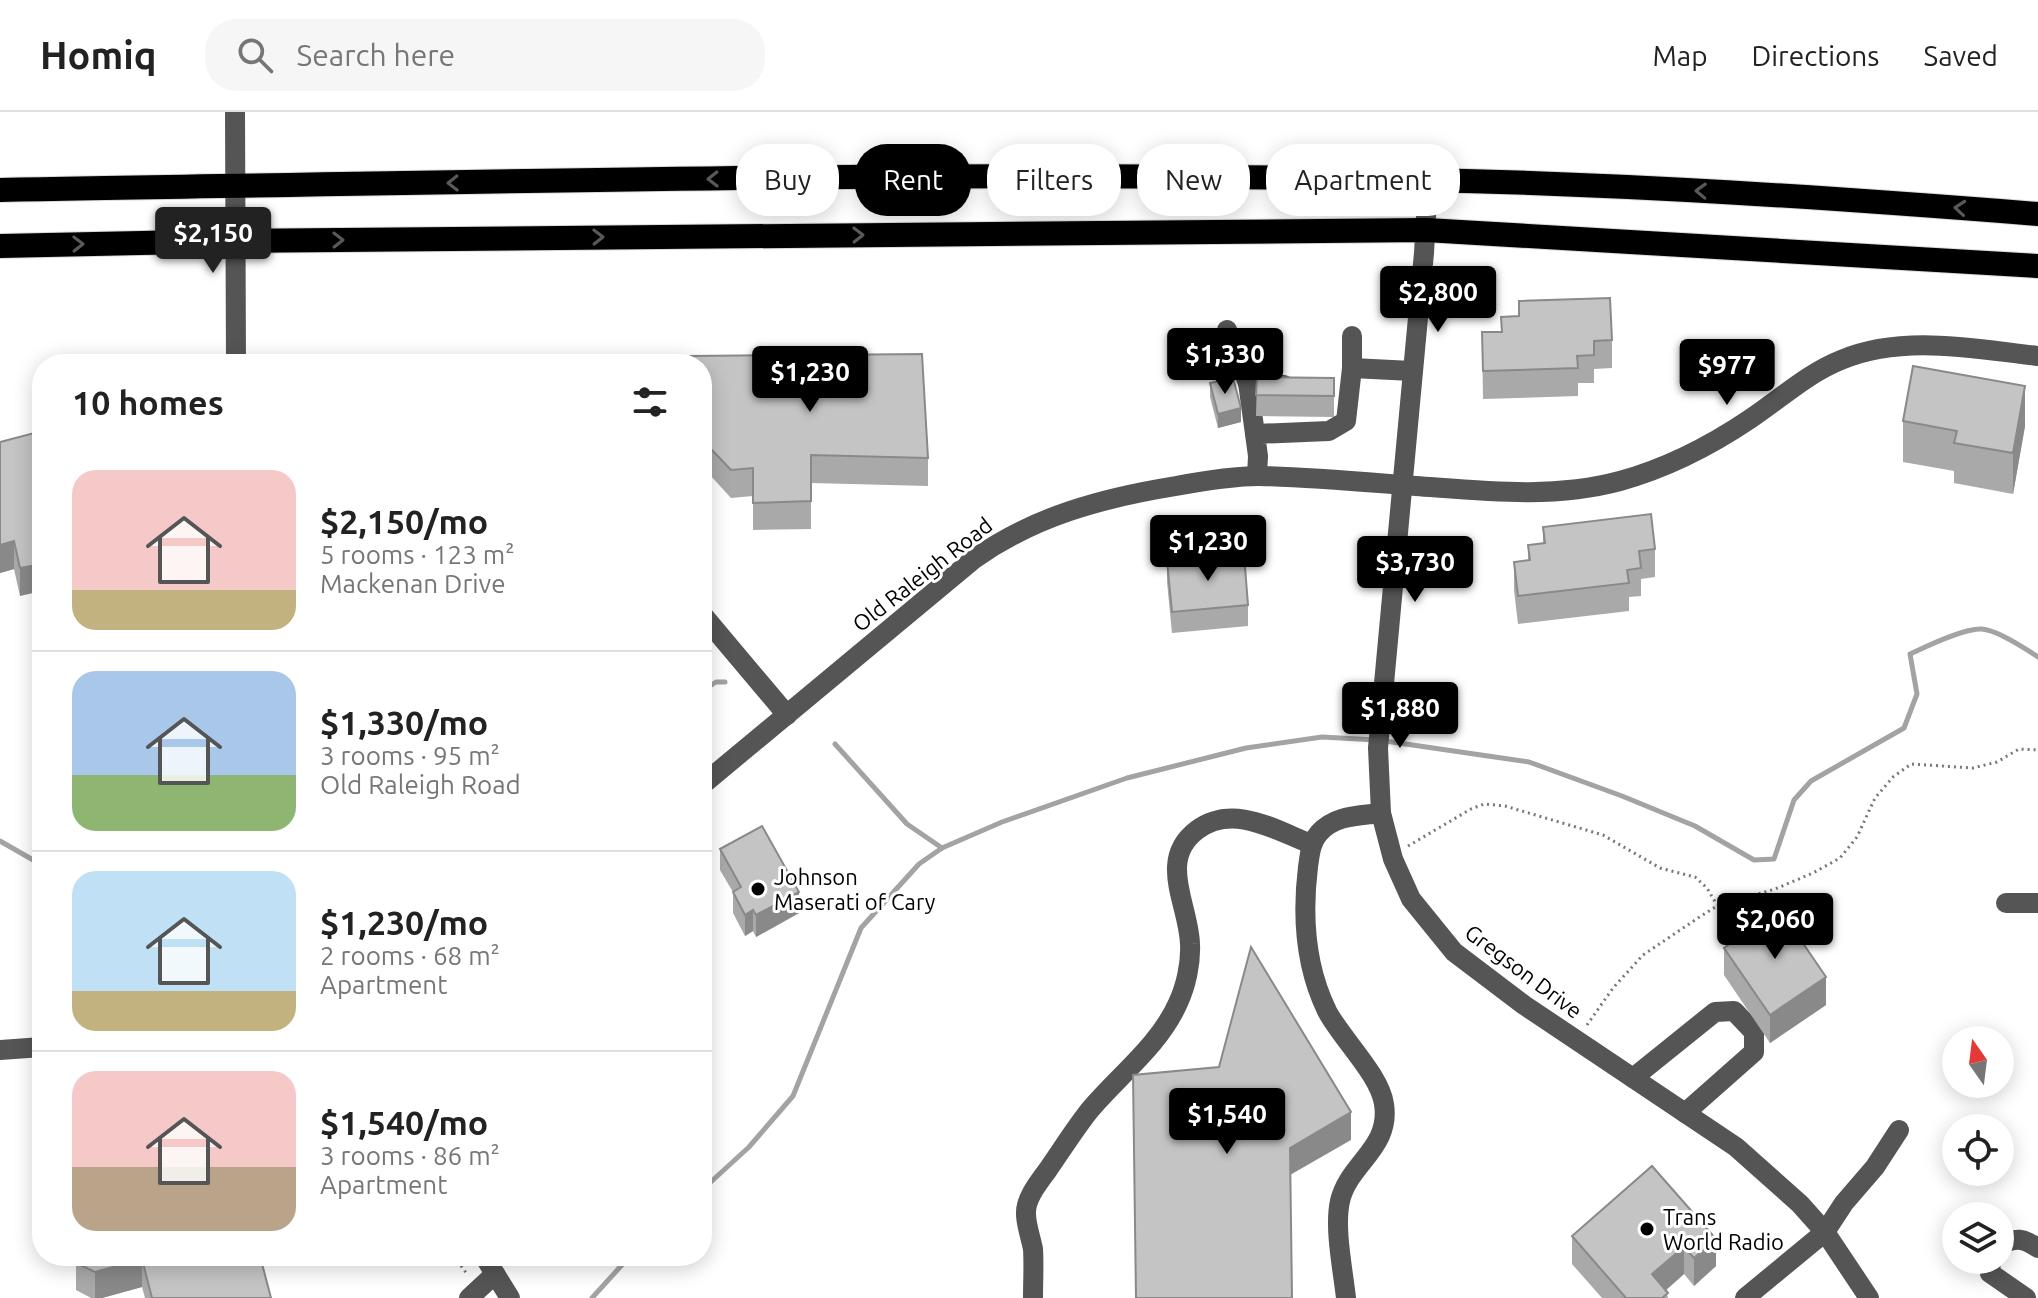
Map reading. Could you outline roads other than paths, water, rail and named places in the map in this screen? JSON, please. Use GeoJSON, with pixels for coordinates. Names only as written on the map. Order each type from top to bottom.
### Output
{"type":"FeatureCollection","features":[{"type":"Feature","properties":{"kind":"highway"},"geometry":{"type":"LineString","coordinates":[[0,190],[993,175],[1266,178]]}},
{"type":"Feature","properties":{"kind":"highway"},"geometry":{"type":"LineString","coordinates":[[1460,181],[1794,195],[2038,214]]}},
{"type":"Feature","properties":{"kind":"highway"},"geometry":{"type":"LineString","coordinates":[[0,246],[1426,230],[2038,266]]}},
{"type":"Feature","properties":{"kind":"street"},"geometry":{"type":"LineString","coordinates":[[235,112],[236,354]]}},
{"type":"Feature","properties":{"kind":"street","name":"Gregson Drive"},"geometry":{"type":"LineString","coordinates":[[1427,216],[1378,779],[1381,813],[1393,859],[1411,899],[1454,952],[1524,1005],[1736,1147],[1800,1204],[1825,1232],[1869,1298]]}},
{"type":"Feature","properties":{"kind":"street"},"geometry":{"type":"LineString","coordinates":[[1227,330],[1248,383],[1268,414],[1258,456],[1257,476]]}},
{"type":"Feature","properties":{"kind":"street"},"geometry":{"type":"LineString","coordinates":[[1298,404],[1316,425],[1329,431],[1346,421],[1352,336]]}},
{"type":"Feature","properties":{"kind":"street","name":"Old Raleigh Road"},"geometry":{"type":"LineString","coordinates":[[712,777],[939,586],[1013,534],[1061,512],[1133,493],[1257,476],[1503,492],[1568,492],[1620,481],[1665,466],[1750,419],[1816,372],[1841,359],[1866,352],[1931,345],[2038,356]]}},
{"type":"Feature","properties":{"kind":"street"},"geometry":{"type":"LineString","coordinates":[[1328,386],[1351,377],[1412,371]]}},
{"type":"Feature","properties":{"kind":"street"},"geometry":{"type":"LineString","coordinates":[[1248,383],[1268,414]]}},
{"type":"Feature","properties":{"kind":"street"},"geometry":{"type":"LineString","coordinates":[[1268,414],[1298,404]]}},
{"type":"Feature","properties":{"kind":"street"},"geometry":{"type":"LineString","coordinates":[[1268,414],[1298,404]]}},
{"type":"Feature","properties":{"kind":"street"},"geometry":{"type":"LineString","coordinates":[[712,626],[787,715]]}},
{"type":"Feature","properties":{"kind":"street"},"geometry":{"type":"LineString","coordinates":[[1346,1298],[1338,1213],[1341,1197],[1350,1177],[1374,1150],[1385,1118],[1384,1102],[1377,1083],[1328,1011],[1316,982],[1307,944],[1305,901],[1311,844],[1320,832],[1334,821],[1350,816],[1381,813]]}},
{"type":"Feature","properties":{"kind":"street"},"geometry":{"type":"LineString","coordinates":[[1033,1298],[1033,1250],[1025,1212],[1034,1190],[1090,1111],[1142,1054],[1178,1004],[1188,969],[1190,944],[1176,869],[1178,854],[1197,830],[1210,823],[1236,817],[1311,844]]}},
{"type":"Feature","properties":{"kind":"street"},"geometry":{"type":"LineString","coordinates":[[2006,903],[2038,903]]}},
{"type":"Feature","properties":{"kind":"street"},"geometry":{"type":"LineString","coordinates":[[1633,1078],[1715,1012],[1734,1011],[1754,1032],[1754,1052],[1685,1113]]}},
{"type":"Feature","properties":{"kind":"street"},"geometry":{"type":"LineString","coordinates":[[0,1050],[32,1048]]}},
{"type":"Feature","properties":{"kind":"street"},"geometry":{"type":"LineString","coordinates":[[1745,1298],[1825,1232],[1899,1130]]}},
{"type":"Feature","properties":{"kind":"street"},"geometry":{"type":"LineString","coordinates":[[2014,1238],[2027,1240],[2038,1248]]}},
{"type":"Feature","properties":{"kind":"street"},"geometry":{"type":"LineString","coordinates":[[490,1266],[510,1298]]}},
{"type":"Feature","properties":{"kind":"street"},"geometry":{"type":"LineString","coordinates":[[470,1289],[495,1274]]}},
{"type":"Feature","properties":{"kind":"street"},"geometry":{"type":"LineString","coordinates":[[1994,1279],[2026,1298]]}},
{"type":"Feature","properties":{"kind":"waterway"},"geometry":{"type":"LineString","coordinates":[[1385,741],[1529,762],[1695,826],[1754,860],[1774,859],[1794,800],[1811,781],[1904,728],[1917,694],[1910,654],[1956,634],[1982,629],[2003,636],[2038,657]]}},
{"type":"Feature","properties":{"kind":"waterway"},"geometry":{"type":"LineString","coordinates":[[712,685],[725,682]]}},
{"type":"Feature","properties":{"kind":"waterway"},"geometry":{"type":"LineString","coordinates":[[712,1181],[749,1147],[793,1096],[861,928],[919,864],[942,848],[1002,822],[1127,778],[1246,748],[1322,737],[1376,740]]}},
{"type":"Feature","properties":{"kind":"waterway"},"geometry":{"type":"LineString","coordinates":[[835,744],[907,824],[942,848]]}},
{"type":"Feature","properties":{"kind":"waterway"},"geometry":{"type":"LineString","coordinates":[[0,841],[32,859]]}},
{"type":"Feature","properties":{"kind":"waterway"},"geometry":{"type":"LineString","coordinates":[[592,1298],[621,1266]]}},
{"type":"Feature","properties":{"kind":"place","name":"Johnson Maserati of Cary"},"geometry":{"type":"Point","coordinates":[758,889]}},
{"type":"Feature","properties":{"kind":"place","name":"Trans World Radio"},"geometry":{"type":"Point","coordinates":[1647,1229]}}]}
